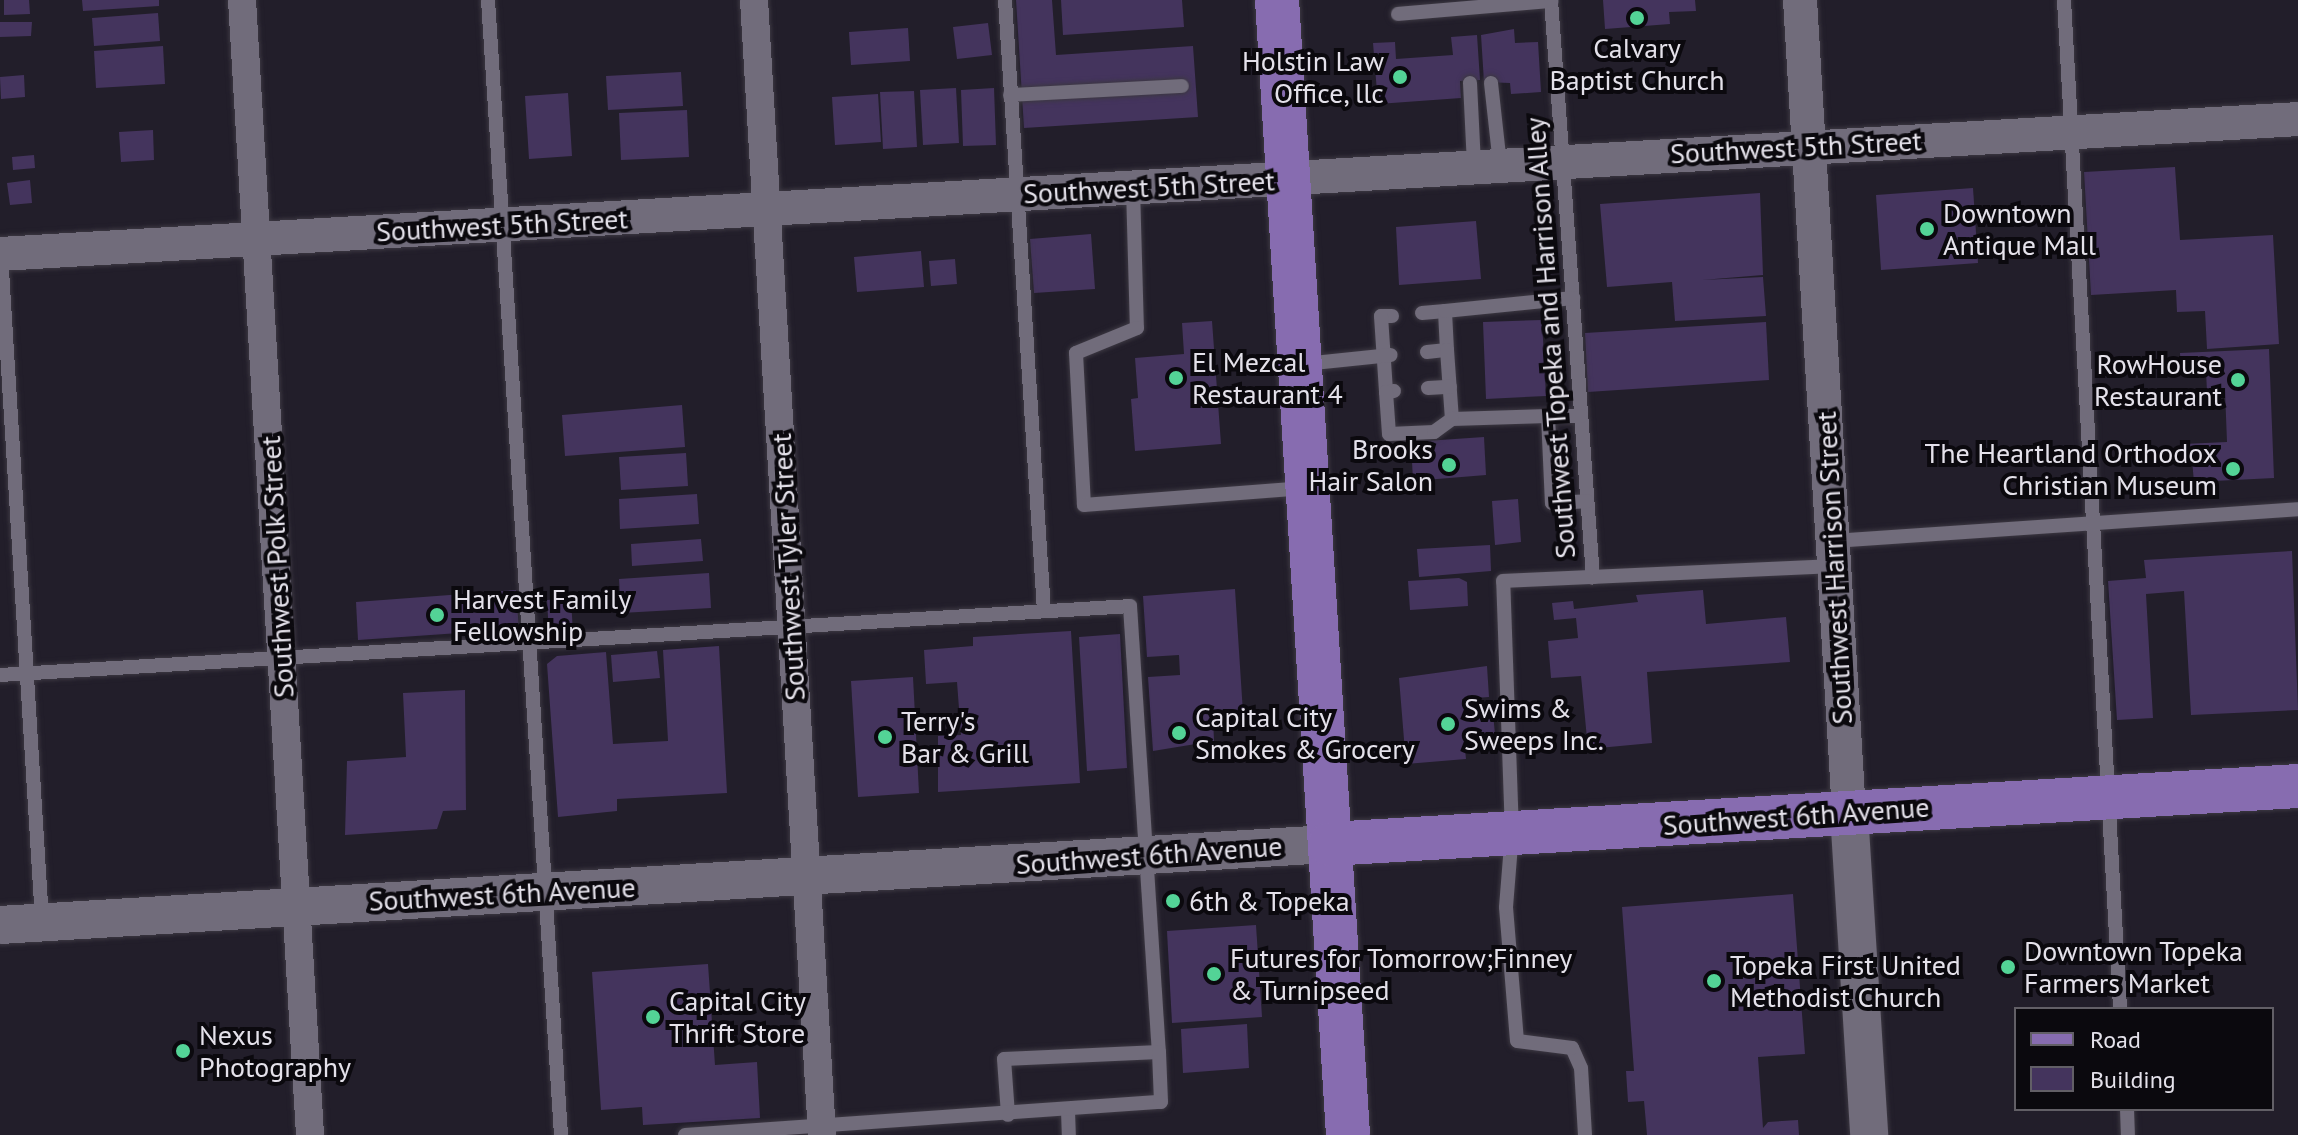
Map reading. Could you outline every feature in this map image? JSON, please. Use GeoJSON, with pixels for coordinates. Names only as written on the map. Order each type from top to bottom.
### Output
{"type":"FeatureCollection","features":[{"type":"Feature","properties":{"kind":"main road"},"geometry":{"type":"LineString","coordinates":[[1277,0],[1348,1135]]}},
{"type":"Feature","properties":{"kind":"main road","name":"Southwest 6th Avenue"},"geometry":{"type":"LineString","coordinates":[[0,925],[2298,786]]}},
{"type":"Feature","properties":{"kind":"main road","name":"Southwest Harrison Street"},"geometry":{"type":"LineString","coordinates":[[1849,813],[1869,1135]]}},
{"type":"Feature","properties":{"kind":"street","name":"Southwest Polk Street"},"geometry":{"type":"LineString","coordinates":[[242,0],[310,1135]]}},
{"type":"Feature","properties":{"kind":"street","name":"Southwest Tyler Street"},"geometry":{"type":"LineString","coordinates":[[754,0],[821,1130]]}},
{"type":"Feature","properties":{"kind":"street","name":"Southwest Harrison Street"},"geometry":{"type":"LineString","coordinates":[[1800,0],[1849,813]]}},
{"type":"Feature","properties":{"kind":"street","name":"Southwest 5th Street"},"geometry":{"type":"LineString","coordinates":[[0,254],[1133,188],[1565,158],[2298,119]]}},
{"type":"Feature","properties":{"kind":"lane"},"geometry":{"type":"LineString","coordinates":[[488,0],[561,1135]]}},
{"type":"Feature","properties":{"kind":"lane"},"geometry":{"type":"LineString","coordinates":[[1005,0],[1044,611]]}},
{"type":"Feature","properties":{"kind":"lane"},"geometry":{"type":"LineString","coordinates":[[1398,14],[1551,0]]}},
{"type":"Feature","properties":{"kind":"lane","name":"Southwest Topeka and Harrison Alley"},"geometry":{"type":"LineString","coordinates":[[1551,0],[1565,158],[1593,577]]}},
{"type":"Feature","properties":{"kind":"lane"},"geometry":{"type":"LineString","coordinates":[[2064,0],[2120,1007]]}},
{"type":"Feature","properties":{"kind":"lane"},"geometry":{"type":"LineString","coordinates":[[1470,83],[1487,165]]}},
{"type":"Feature","properties":{"kind":"lane"},"geometry":{"type":"LineString","coordinates":[[1487,165],[1491,83]]}},
{"type":"Feature","properties":{"kind":"lane"},"geometry":{"type":"LineString","coordinates":[[1010,95],[1182,86]]}},
{"type":"Feature","properties":{"kind":"lane"},"geometry":{"type":"LineString","coordinates":[[1133,188],[1137,328],[1076,353],[1084,505],[1308,488]]}},
{"type":"Feature","properties":{"kind":"lane"},"geometry":{"type":"LineString","coordinates":[[0,238],[42,922]]}},
{"type":"Feature","properties":{"kind":"lane"},"geometry":{"type":"LineString","coordinates":[[1422,313],[1573,298]]}},
{"type":"Feature","properties":{"kind":"lane"},"geometry":{"type":"LineString","coordinates":[[1445,311],[1452,419]]}},
{"type":"Feature","properties":{"kind":"lane"},"geometry":{"type":"LineString","coordinates":[[1392,316],[1381,316],[1388,355],[1389,434],[1434,432],[1452,419],[1581,416]]}},
{"type":"Feature","properties":{"kind":"lane"},"geometry":{"type":"LineString","coordinates":[[1427,352],[1447,350]]}},
{"type":"Feature","properties":{"kind":"lane"},"geometry":{"type":"LineString","coordinates":[[1300,365],[1388,355]]}},
{"type":"Feature","properties":{"kind":"lane"},"geometry":{"type":"LineString","coordinates":[[1428,388],[1450,387]]}},
{"type":"Feature","properties":{"kind":"lane"},"geometry":{"type":"LineString","coordinates":[[1548,416],[1552,503],[1587,501]]}},
{"type":"Feature","properties":{"kind":"lane","name":"Southwest Topeka and Harrison Alley"},"geometry":{"type":"LineString","coordinates":[[1512,833],[1503,581],[1593,577],[2092,526],[2298,509]]}},
{"type":"Feature","properties":{"kind":"lane"},"geometry":{"type":"LineString","coordinates":[[0,675],[1130,606],[1148,855],[1161,1102],[821,1130],[685,1135]]}},
{"type":"Feature","properties":{"kind":"lane"},"geometry":{"type":"LineString","coordinates":[[1512,833],[1506,907],[1517,1041],[1572,1048],[1581,1068],[1585,1135]]}},
{"type":"Feature","properties":{"kind":"lane"},"geometry":{"type":"LineString","coordinates":[[1008,1115],[1004,1059],[1159,1052]]}},
{"type":"Feature","properties":{"kind":"lane"},"geometry":{"type":"LineString","coordinates":[[1068,1111],[1069,1135]]}},
{"type":"Feature","properties":{"kind":"lane"},"geometry":{"type":"LineString","coordinates":[[2127,1111],[2128,1135]]}},
{"type":"Feature","properties":{"kind":"building"},"geometry":{"type":"Polygon","coordinates":[[[4,0],[29,0],[30,14],[4,15],[4,0]]]}},
{"type":"Feature","properties":{"kind":"building"},"geometry":{"type":"Polygon","coordinates":[[[82,0],[159,0],[159,6],[83,11],[82,0]]]}},
{"type":"Feature","properties":{"kind":"building"},"geometry":{"type":"Polygon","coordinates":[[[1016,0],[1052,0],[1056,55],[1193,46],[1198,117],[1024,128],[1016,0]]]}},
{"type":"Feature","properties":{"kind":"building"},"geometry":{"type":"Polygon","coordinates":[[[1061,0],[1182,0],[1184,27],[1063,35],[1061,0]]]}},
{"type":"Feature","properties":{"kind":"building","name":"Calvary Baptist Church"},"geometry":{"type":"Polygon","coordinates":[[[1603,0],[1695,0],[1696,11],[1669,12],[1670,24],[1605,29],[1603,0]]]}},
{"type":"Feature","properties":{"kind":"building"},"geometry":{"type":"Polygon","coordinates":[[[158,13],[160,41],[94,46],[92,18],[158,13]]]}},
{"type":"Feature","properties":{"kind":"building"},"geometry":{"type":"Polygon","coordinates":[[[0,22],[32,22],[31,36],[0,37],[0,22]]]}},
{"type":"Feature","properties":{"kind":"building"},"geometry":{"type":"Polygon","coordinates":[[[988,23],[992,55],[957,59],[953,27],[988,23]]]}},
{"type":"Feature","properties":{"kind":"building"},"geometry":{"type":"Polygon","coordinates":[[[908,28],[910,61],[851,65],[849,32],[908,28]]]}},
{"type":"Feature","properties":{"kind":"building"},"geometry":{"type":"Polygon","coordinates":[[[1514,29],[1515,43],[1538,42],[1541,92],[1511,94],[1510,83],[1484,82],[1481,35],[1514,29]]]}},
{"type":"Feature","properties":{"kind":"building"},"geometry":{"type":"Polygon","coordinates":[[[1477,35],[1480,80],[1460,81],[1461,98],[1378,104],[1373,43],[1395,42],[1396,59],[1453,55],[1451,37],[1477,35]]]}},
{"type":"Feature","properties":{"kind":"building"},"geometry":{"type":"Polygon","coordinates":[[[163,46],[165,84],[96,88],[94,51],[163,46]]]}},
{"type":"Feature","properties":{"kind":"building"},"geometry":{"type":"Polygon","coordinates":[[[681,72],[683,106],[608,110],[606,76],[681,72]]]}},
{"type":"Feature","properties":{"kind":"building"},"geometry":{"type":"Polygon","coordinates":[[[24,75],[25,97],[1,99],[0,77],[24,75]]]}},
{"type":"Feature","properties":{"kind":"building"},"geometry":{"type":"Polygon","coordinates":[[[956,88],[959,143],[923,145],[920,90],[956,88]]]}},
{"type":"Feature","properties":{"kind":"building"},"geometry":{"type":"Polygon","coordinates":[[[994,88],[996,145],[963,146],[961,90],[994,88]]]}},
{"type":"Feature","properties":{"kind":"building"},"geometry":{"type":"Polygon","coordinates":[[[914,91],[917,147],[883,149],[880,92],[914,91]]]}},
{"type":"Feature","properties":{"kind":"building"},"geometry":{"type":"Polygon","coordinates":[[[568,93],[572,156],[529,159],[525,96],[568,93]]]}},
{"type":"Feature","properties":{"kind":"building"},"geometry":{"type":"Polygon","coordinates":[[[878,94],[881,142],[835,145],[832,97],[878,94]]]}},
{"type":"Feature","properties":{"kind":"building"},"geometry":{"type":"Polygon","coordinates":[[[687,110],[689,157],[621,160],[619,113],[687,110]]]}},
{"type":"Feature","properties":{"kind":"building"},"geometry":{"type":"Polygon","coordinates":[[[153,130],[154,160],[121,162],[119,132],[153,130]]]}},
{"type":"Feature","properties":{"kind":"building"},"geometry":{"type":"Polygon","coordinates":[[[34,155],[35,168],[13,170],[12,157],[34,155]]]}},
{"type":"Feature","properties":{"kind":"building"},"geometry":{"type":"Polygon","coordinates":[[[2175,167],[2180,240],[2273,235],[2279,344],[2207,349],[2205,311],[2177,312],[2176,290],[2091,295],[2084,172],[2175,167]]]}},
{"type":"Feature","properties":{"kind":"building"},"geometry":{"type":"Polygon","coordinates":[[[30,180],[32,203],[10,205],[7,183],[30,180]]]}},
{"type":"Feature","properties":{"kind":"building","name":"Downtown Antique Mall"},"geometry":{"type":"Polygon","coordinates":[[[1973,188],[1978,263],[1881,270],[1876,195],[1973,188]]]}},
{"type":"Feature","properties":{"kind":"building"},"geometry":{"type":"Polygon","coordinates":[[[1760,193],[1763,275],[1702,280],[1763,277],[1766,316],[1675,321],[1672,282],[1607,287],[1600,204],[1760,193]]]}},
{"type":"Feature","properties":{"kind":"building"},"geometry":{"type":"Polygon","coordinates":[[[1476,221],[1481,279],[1399,285],[1396,227],[1476,221]]]}},
{"type":"Feature","properties":{"kind":"building"},"geometry":{"type":"Polygon","coordinates":[[[1091,234],[1095,289],[1034,293],[1030,239],[1091,234]]]}},
{"type":"Feature","properties":{"kind":"building"},"geometry":{"type":"Polygon","coordinates":[[[921,251],[924,287],[857,292],[854,257],[921,251]]]}},
{"type":"Feature","properties":{"kind":"building"},"geometry":{"type":"Polygon","coordinates":[[[955,259],[957,284],[931,286],[929,261],[955,259]]]}},
{"type":"Feature","properties":{"kind":"building"},"geometry":{"type":"Polygon","coordinates":[[[1542,320],[1546,396],[1486,399],[1483,322],[1542,320]]]}},
{"type":"Feature","properties":{"kind":"building","name":"El Mezcal Restaurant 4"},"geometry":{"type":"Polygon","coordinates":[[[1212,321],[1221,444],[1135,451],[1131,399],[1138,398],[1135,358],[1184,354],[1182,323],[1212,321]]]}},
{"type":"Feature","properties":{"kind":"building"},"geometry":{"type":"Polygon","coordinates":[[[1766,322],[1769,380],[1588,392],[1585,333],[1766,322]]]}},
{"type":"Feature","properties":{"kind":"building"},"geometry":{"type":"Polygon","coordinates":[[[2269,349],[2274,478],[2194,482],[2192,460],[2184,460],[2183,444],[2227,442],[2225,391],[2207,392],[2206,371],[2181,372],[2180,353],[2269,349]]]}},
{"type":"Feature","properties":{"kind":"building"},"geometry":{"type":"Polygon","coordinates":[[[682,405],[685,447],[565,456],[562,415],[682,405]]]}},
{"type":"Feature","properties":{"kind":"building","name":"Brooks Hair Salon"},"geometry":{"type":"Polygon","coordinates":[[[1484,437],[1486,475],[1413,481],[1411,442],[1484,437]]]}},
{"type":"Feature","properties":{"kind":"building"},"geometry":{"type":"Polygon","coordinates":[[[686,453],[688,486],[621,490],[619,457],[686,453]]]}},
{"type":"Feature","properties":{"kind":"building"},"geometry":{"type":"Polygon","coordinates":[[[697,494],[699,524],[620,529],[619,499],[697,494]]]}},
{"type":"Feature","properties":{"kind":"building"},"geometry":{"type":"Polygon","coordinates":[[[1518,499],[1521,542],[1495,545],[1492,501],[1518,499]]]}},
{"type":"Feature","properties":{"kind":"building"},"geometry":{"type":"Polygon","coordinates":[[[701,539],[703,561],[632,566],[631,544],[701,539]]]}},
{"type":"Feature","properties":{"kind":"building"},"geometry":{"type":"Polygon","coordinates":[[[1490,545],[1491,571],[1419,577],[1417,549],[1490,545]]]}},
{"type":"Feature","properties":{"kind":"building"},"geometry":{"type":"Polygon","coordinates":[[[2292,551],[2298,710],[2191,715],[2184,591],[2146,594],[2153,718],[2117,720],[2108,581],[2146,578],[2144,560],[2292,551]]]}},
{"type":"Feature","properties":{"kind":"building"},"geometry":{"type":"Polygon","coordinates":[[[709,573],[711,608],[621,613],[619,579],[709,573]]]}},
{"type":"Feature","properties":{"kind":"building"},"geometry":{"type":"Polygon","coordinates":[[[1459,578],[1467,582],[1468,606],[1410,610],[1408,581],[1459,578]]]}},
{"type":"Feature","properties":{"kind":"building"},"geometry":{"type":"Polygon","coordinates":[[[1235,589],[1243,713],[1213,715],[1214,741],[1153,751],[1148,677],[1180,675],[1179,655],[1147,657],[1143,596],[1235,589]]]}},
{"type":"Feature","properties":{"kind":"building","name":"Harvest Family Fellowship"},"geometry":{"type":"Polygon","coordinates":[[[516,590],[519,629],[358,640],[356,602],[516,590]]]}},
{"type":"Feature","properties":{"kind":"building"},"geometry":{"type":"Polygon","coordinates":[[[1703,590],[1706,624],[1786,617],[1790,662],[1647,672],[1652,743],[1588,749],[1581,676],[1551,678],[1548,641],[1578,638],[1576,618],[1554,620],[1552,603],[1573,601],[1574,609],[1638,602],[1636,595],[1703,590]]]}},
{"type":"Feature","properties":{"kind":"building"},"geometry":{"type":"Polygon","coordinates":[[[571,598],[573,634],[549,635],[547,600],[571,598]]]}},
{"type":"Feature","properties":{"kind":"building"},"geometry":{"type":"Polygon","coordinates":[[[1071,631],[1080,783],[938,792],[938,736],[961,735],[957,682],[926,684],[924,650],[973,646],[973,637],[1071,631]]]}},
{"type":"Feature","properties":{"kind":"building"},"geometry":{"type":"Polygon","coordinates":[[[1120,634],[1127,768],[1087,771],[1079,637],[1120,634]]]}},
{"type":"Feature","properties":{"kind":"building"},"geometry":{"type":"Polygon","coordinates":[[[719,646],[727,793],[617,799],[617,811],[558,817],[547,664],[557,656],[606,652],[613,744],[668,741],[663,650],[719,646]]]}},
{"type":"Feature","properties":{"kind":"building"},"geometry":{"type":"Polygon","coordinates":[[[657,651],[660,678],[613,682],[611,655],[657,651]]]}},
{"type":"Feature","properties":{"kind":"building","name":"Swims & Sweeps Inc."},"geometry":{"type":"Polygon","coordinates":[[[1487,666],[1489,697],[1462,699],[1462,703],[1492,701],[1496,746],[1465,749],[1466,759],[1406,764],[1399,678],[1487,666]]]}},
{"type":"Feature","properties":{"kind":"building","name":"Terry's Bar & Grill"},"geometry":{"type":"Polygon","coordinates":[[[913,677],[919,793],[858,797],[851,681],[913,677]]]}},
{"type":"Feature","properties":{"kind":"building"},"geometry":{"type":"Polygon","coordinates":[[[465,690],[466,810],[443,811],[437,829],[345,835],[347,761],[406,757],[403,693],[465,690]]]}},
{"type":"Feature","properties":{"kind":"building","name":"Topeka First United Methodist Church"},"geometry":{"type":"Polygon","coordinates":[[[1793,894],[1805,1054],[1758,1057],[1763,1128],[1768,1122],[1798,1120],[1799,1135],[1647,1135],[1644,1101],[1628,1102],[1626,1071],[1634,1071],[1622,907],[1793,894]]]}},
{"type":"Feature","properties":{"kind":"building","name":"Futures for Tomorrow;Finney & Turnipseed"},"geometry":{"type":"Polygon","coordinates":[[[1256,925],[1262,1017],[1172,1023],[1167,931],[1256,925]]]}},
{"type":"Feature","properties":{"kind":"building","name":"Capital City Thrift Store"},"geometry":{"type":"Polygon","coordinates":[[[708,964],[715,1065],[757,1062],[760,1118],[643,1125],[642,1107],[601,1110],[592,972],[708,964]]]}},
{"type":"Feature","properties":{"kind":"building"},"geometry":{"type":"Polygon","coordinates":[[[1247,1024],[1249,1068],[1183,1073],[1181,1029],[1247,1024]]]}},
{"type":"Feature","properties":{"kind":"place","name":"Calvary Baptist Church"},"geometry":{"type":"Point","coordinates":[1637,18]}},
{"type":"Feature","properties":{"kind":"place","name":"Holstin Law Office, llc"},"geometry":{"type":"Point","coordinates":[1400,77]}},
{"type":"Feature","properties":{"kind":"place","name":"Downtown Antique Mall"},"geometry":{"type":"Point","coordinates":[1927,229]}},
{"type":"Feature","properties":{"kind":"place","name":"El Mezcal Restaurant 4"},"geometry":{"type":"Point","coordinates":[1176,378]}},
{"type":"Feature","properties":{"kind":"place","name":"RowHouse Restaurant"},"geometry":{"type":"Point","coordinates":[2238,380]}},
{"type":"Feature","properties":{"kind":"place","name":"Brooks Hair Salon"},"geometry":{"type":"Point","coordinates":[1449,465]}},
{"type":"Feature","properties":{"kind":"place","name":"The Heartland Orthodox Christian Museum"},"geometry":{"type":"Point","coordinates":[2233,469]}},
{"type":"Feature","properties":{"kind":"place","name":"Harvest Family Fellowship"},"geometry":{"type":"Point","coordinates":[437,615]}},
{"type":"Feature","properties":{"kind":"place","name":"Swims & Sweeps Inc."},"geometry":{"type":"Point","coordinates":[1448,724]}},
{"type":"Feature","properties":{"kind":"place","name":"Capital City Smokes & Grocery"},"geometry":{"type":"Point","coordinates":[1179,733]}},
{"type":"Feature","properties":{"kind":"place","name":"Terry's Bar & Grill"},"geometry":{"type":"Point","coordinates":[885,737]}},
{"type":"Feature","properties":{"kind":"place","name":"6th & Topeka"},"geometry":{"type":"Point","coordinates":[1173,901]}},
{"type":"Feature","properties":{"kind":"place","name":"Downtown Topeka Farmers Market"},"geometry":{"type":"Point","coordinates":[2008,967]}},
{"type":"Feature","properties":{"kind":"place","name":"Futures for Tomorrow;Finney & Turnipseed"},"geometry":{"type":"Point","coordinates":[1214,974]}},
{"type":"Feature","properties":{"kind":"place","name":"Topeka First United Methodist Church"},"geometry":{"type":"Point","coordinates":[1714,981]}},
{"type":"Feature","properties":{"kind":"place","name":"Capital City Thrift Store"},"geometry":{"type":"Point","coordinates":[653,1017]}},
{"type":"Feature","properties":{"kind":"place","name":"Nexus Photography"},"geometry":{"type":"Point","coordinates":[183,1051]}}]}
